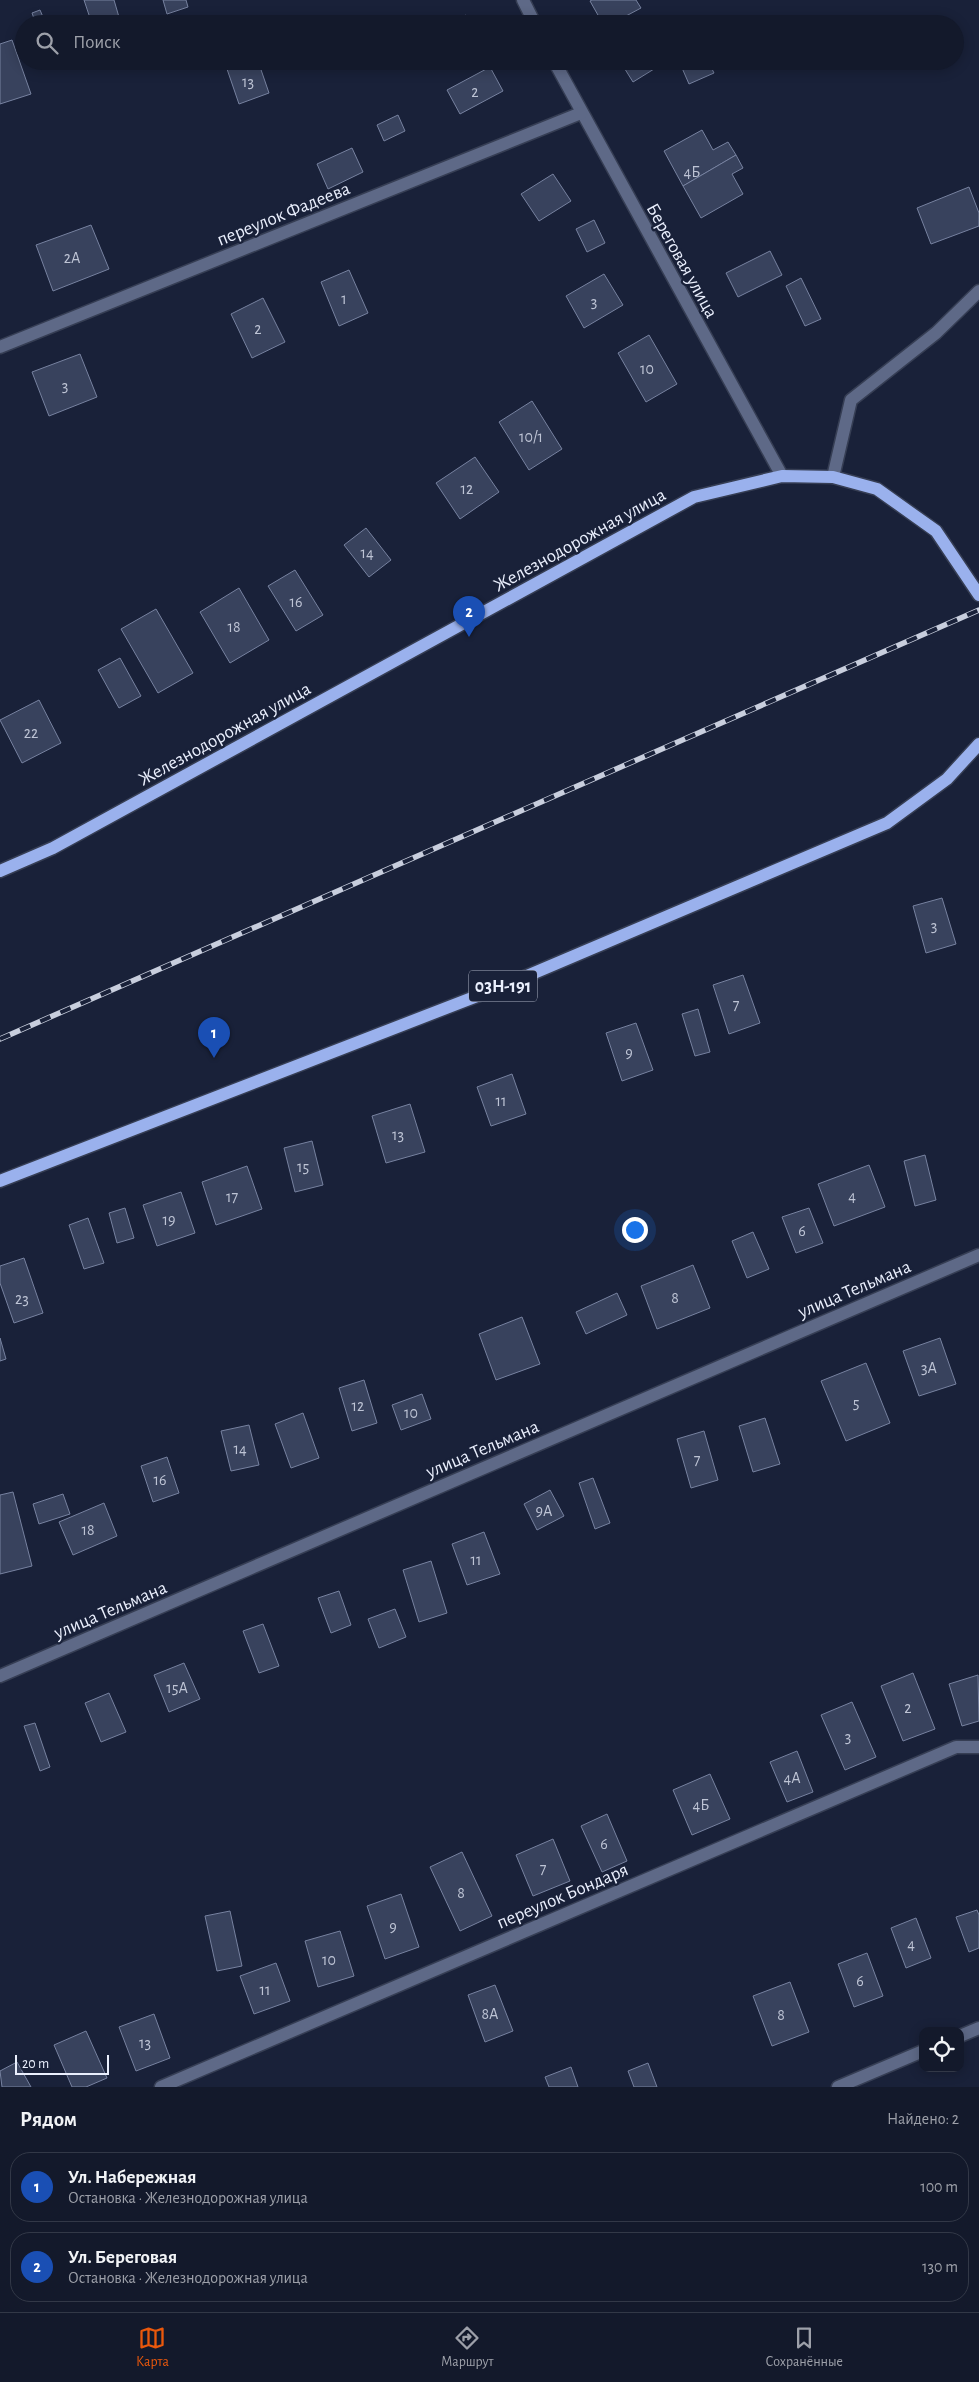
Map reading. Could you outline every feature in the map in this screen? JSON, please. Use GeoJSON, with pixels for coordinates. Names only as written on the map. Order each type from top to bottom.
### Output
{"type":"FeatureCollection","features":[{"type":"Feature","properties":{"kind":"main road","name":"Железнодорожная улица"},"geometry":{"type":"LineString","coordinates":[[0,871],[53,848],[694,497],[782,476],[833,477],[877,489],[936,531],[979,596]]}},
{"type":"Feature","properties":{"kind":"main road","name":"03Н-191"},"geometry":{"type":"LineString","coordinates":[[0,1181],[508,984],[887,822],[947,778],[979,744]]}},
{"type":"Feature","properties":{"kind":"street"},"geometry":{"type":"LineString","coordinates":[[523,0],[530,15]]}},
{"type":"Feature","properties":{"kind":"street","name":"Береговая улица"},"geometry":{"type":"LineString","coordinates":[[559,70],[782,476]]}},
{"type":"Feature","properties":{"kind":"street","name":"переулок Фадеева"},"geometry":{"type":"LineString","coordinates":[[0,347],[581,113]]}},
{"type":"Feature","properties":{"kind":"street"},"geometry":{"type":"LineString","coordinates":[[833,477],[851,400],[936,332],[979,291]]}},
{"type":"Feature","properties":{"kind":"street","name":"улица Тельмана"},"geometry":{"type":"LineString","coordinates":[[0,1676],[979,1255]]}},
{"type":"Feature","properties":{"kind":"street","name":"переулок Бондаря"},"geometry":{"type":"LineString","coordinates":[[161,2087],[956,1747],[979,1747]]}},
{"type":"Feature","properties":{"kind":"street"},"geometry":{"type":"LineString","coordinates":[[964,2034],[979,2028]]}},
{"type":"Feature","properties":{"kind":"street"},"geometry":{"type":"LineString","coordinates":[[838,2087],[919,2054]]}},
{"type":"Feature","properties":{"kind":"building"},"geometry":{"type":"Polygon","coordinates":[[[84,0],[114,0],[118,15],[89,15],[84,0]]]}},
{"type":"Feature","properties":{"kind":"building"},"geometry":{"type":"Polygon","coordinates":[[[163,0],[186,0],[188,7],[167,14],[163,0]]]}},
{"type":"Feature","properties":{"kind":"building"},"geometry":{"type":"Polygon","coordinates":[[[636,0],[641,8],[628,15],[598,15],[590,1],[636,0]]]}},
{"type":"Feature","properties":{"kind":"building"},"geometry":{"type":"Polygon","coordinates":[[[40,10],[42,15],[33,15],[32,13],[40,10]]]}},
{"type":"Feature","properties":{"kind":"building"},"geometry":{"type":"Polygon","coordinates":[[[12,40],[15,49],[15,70],[23,70],[31,94],[0,104],[0,44],[12,40]]]}},
{"type":"Feature","properties":{"kind":"building"},"geometry":{"type":"Polygon","coordinates":[[[227,70],[261,70],[269,93],[239,104],[227,70]]]}},
{"type":"Feature","properties":{"kind":"building"},"geometry":{"type":"Polygon","coordinates":[[[484,70],[492,70],[503,91],[460,114],[447,90],[484,70]]]}},
{"type":"Feature","properties":{"kind":"building"},"geometry":{"type":"Polygon","coordinates":[[[626,70],[652,70],[633,82],[626,70]]]}},
{"type":"Feature","properties":{"kind":"building"},"geometry":{"type":"Polygon","coordinates":[[[683,70],[712,70],[714,73],[689,84],[683,70]]]}},
{"type":"Feature","properties":{"kind":"building"},"geometry":{"type":"Polygon","coordinates":[[[398,115],[405,131],[384,141],[377,125],[398,115]]]}},
{"type":"Feature","properties":{"kind":"building"},"geometry":{"type":"Polygon","coordinates":[[[702,130],[713,150],[728,142],[736,155],[683,186],[664,151],[702,130]]]}},
{"type":"Feature","properties":{"kind":"building"},"geometry":{"type":"Polygon","coordinates":[[[352,148],[363,172],[328,189],[317,164],[352,148]]]}},
{"type":"Feature","properties":{"kind":"building"},"geometry":{"type":"Polygon","coordinates":[[[736,155],[743,168],[732,174],[743,194],[701,218],[683,186],[736,155]]]}},
{"type":"Feature","properties":{"kind":"building"},"geometry":{"type":"Polygon","coordinates":[[[553,174],[571,201],[539,221],[521,194],[553,174]]]}},
{"type":"Feature","properties":{"kind":"building"},"geometry":{"type":"Polygon","coordinates":[[[969,187],[979,213],[979,226],[931,244],[917,208],[969,187]]]}},
{"type":"Feature","properties":{"kind":"building"},"geometry":{"type":"Polygon","coordinates":[[[594,220],[605,243],[587,252],[576,229],[594,220]]]}},
{"type":"Feature","properties":{"kind":"building"},"geometry":{"type":"Polygon","coordinates":[[[91,225],[109,269],[53,291],[36,245],[91,225]]]}},
{"type":"Feature","properties":{"kind":"building"},"geometry":{"type":"Polygon","coordinates":[[[770,251],[782,275],[738,297],[726,273],[770,251]]]}},
{"type":"Feature","properties":{"kind":"building"},"geometry":{"type":"Polygon","coordinates":[[[349,270],[368,313],[339,326],[321,282],[349,270]]]}},
{"type":"Feature","properties":{"kind":"building"},"geometry":{"type":"Polygon","coordinates":[[[604,274],[623,305],[584,328],[566,296],[604,274]]]}},
{"type":"Feature","properties":{"kind":"building"},"geometry":{"type":"Polygon","coordinates":[[[801,278],[821,319],[805,326],[786,286],[801,278]]]}},
{"type":"Feature","properties":{"kind":"building"},"geometry":{"type":"Polygon","coordinates":[[[263,298],[285,342],[252,358],[231,314],[263,298]]]}},
{"type":"Feature","properties":{"kind":"building"},"geometry":{"type":"Polygon","coordinates":[[[649,335],[677,384],[646,402],[618,353],[649,335]]]}},
{"type":"Feature","properties":{"kind":"building"},"geometry":{"type":"Polygon","coordinates":[[[80,354],[97,397],[49,416],[32,372],[80,354]]]}},
{"type":"Feature","properties":{"kind":"building"},"geometry":{"type":"Polygon","coordinates":[[[532,401],[562,449],[529,470],[499,422],[532,401]]]}},
{"type":"Feature","properties":{"kind":"building"},"geometry":{"type":"Polygon","coordinates":[[[475,457],[499,492],[460,519],[436,483],[475,457]]]}},
{"type":"Feature","properties":{"kind":"building"},"geometry":{"type":"Polygon","coordinates":[[[366,528],[391,560],[369,577],[344,545],[366,528]]]}},
{"type":"Feature","properties":{"kind":"building"},"geometry":{"type":"Polygon","coordinates":[[[295,570],[323,615],[296,631],[268,586],[295,570]]]}},
{"type":"Feature","properties":{"kind":"building"},"geometry":{"type":"Polygon","coordinates":[[[239,588],[269,640],[230,663],[200,612],[239,588]]]}},
{"type":"Feature","properties":{"kind":"building"},"geometry":{"type":"Polygon","coordinates":[[[156,609],[193,673],[158,693],[121,629],[156,609]]]}},
{"type":"Feature","properties":{"kind":"building"},"geometry":{"type":"Polygon","coordinates":[[[120,658],[141,696],[119,708],[98,670],[120,658]]]}},
{"type":"Feature","properties":{"kind":"building"},"geometry":{"type":"Polygon","coordinates":[[[39,700],[61,743],[22,763],[0,720],[39,700]]]}},
{"type":"Feature","properties":{"kind":"building"},"geometry":{"type":"Polygon","coordinates":[[[942,898],[956,944],[926,953],[913,906],[942,898]]]}},
{"type":"Feature","properties":{"kind":"building"},"geometry":{"type":"Polygon","coordinates":[[[743,975],[760,1023],[729,1034],[713,985],[743,975]]]}},
{"type":"Feature","properties":{"kind":"building"},"geometry":{"type":"Polygon","coordinates":[[[698,1009],[710,1052],[695,1056],[682,1014],[698,1009]]]}},
{"type":"Feature","properties":{"kind":"building"},"geometry":{"type":"Polygon","coordinates":[[[636,1023],[653,1070],[622,1081],[606,1033],[636,1023]]]}},
{"type":"Feature","properties":{"kind":"building"},"geometry":{"type":"Polygon","coordinates":[[[512,1074],[526,1114],[491,1126],[477,1087],[512,1074]]]}},
{"type":"Feature","properties":{"kind":"building"},"geometry":{"type":"Polygon","coordinates":[[[410,1104],[425,1152],[386,1163],[372,1116],[410,1104]]]}},
{"type":"Feature","properties":{"kind":"building"},"geometry":{"type":"Polygon","coordinates":[[[312,1141],[323,1185],[295,1192],[284,1148],[312,1141]]]}},
{"type":"Feature","properties":{"kind":"building"},"geometry":{"type":"Polygon","coordinates":[[[925,1155],[936,1200],[915,1206],[904,1161],[925,1155]]]}},
{"type":"Feature","properties":{"kind":"building"},"geometry":{"type":"Polygon","coordinates":[[[869,1165],[885,1207],[834,1226],[818,1184],[869,1165]]]}},
{"type":"Feature","properties":{"kind":"building"},"geometry":{"type":"Polygon","coordinates":[[[247,1166],[262,1209],[216,1225],[202,1182],[247,1166]]]}},
{"type":"Feature","properties":{"kind":"building"},"geometry":{"type":"Polygon","coordinates":[[[181,1192],[195,1233],[157,1246],[143,1205],[181,1192]]]}},
{"type":"Feature","properties":{"kind":"building"},"geometry":{"type":"Polygon","coordinates":[[[125,1208],[134,1238],[117,1243],[109,1213],[125,1208]]]}},
{"type":"Feature","properties":{"kind":"building"},"geometry":{"type":"Polygon","coordinates":[[[809,1208],[823,1243],[796,1253],[782,1217],[809,1208]]]}},
{"type":"Feature","properties":{"kind":"building"},"geometry":{"type":"Polygon","coordinates":[[[88,1218],[104,1263],[84,1269],[69,1225],[88,1218]]]}},
{"type":"Feature","properties":{"kind":"building"},"geometry":{"type":"Polygon","coordinates":[[[753,1232],[769,1269],[747,1278],[732,1241],[753,1232]]]}},
{"type":"Feature","properties":{"kind":"building"},"geometry":{"type":"Polygon","coordinates":[[[24,1258],[43,1313],[14,1323],[0,1283],[0,1266],[24,1258]]]}},
{"type":"Feature","properties":{"kind":"building"},"geometry":{"type":"Polygon","coordinates":[[[693,1265],[710,1308],[657,1329],[641,1286],[693,1265]]]}},
{"type":"Feature","properties":{"kind":"building"},"geometry":{"type":"Polygon","coordinates":[[[617,1293],[627,1315],[586,1334],[576,1312],[617,1293]]]}},
{"type":"Feature","properties":{"kind":"building"},"geometry":{"type":"Polygon","coordinates":[[[522,1317],[540,1364],[496,1380],[479,1334],[522,1317]]]}},
{"type":"Feature","properties":{"kind":"building"},"geometry":{"type":"Polygon","coordinates":[[[0,1338],[6,1359],[0,1361],[0,1338]]]}},
{"type":"Feature","properties":{"kind":"building"},"geometry":{"type":"Polygon","coordinates":[[[940,1338],[956,1384],[919,1396],[903,1351],[940,1338]]]}},
{"type":"Feature","properties":{"kind":"building"},"geometry":{"type":"Polygon","coordinates":[[[866,1363],[890,1423],[846,1441],[821,1381],[866,1363]]]}},
{"type":"Feature","properties":{"kind":"building"},"geometry":{"type":"Polygon","coordinates":[[[364,1380],[377,1423],[352,1431],[339,1388],[364,1380]]]}},
{"type":"Feature","properties":{"kind":"building"},"geometry":{"type":"Polygon","coordinates":[[[422,1394],[431,1419],[401,1430],[392,1405],[422,1394]]]}},
{"type":"Feature","properties":{"kind":"building"},"geometry":{"type":"Polygon","coordinates":[[[303,1413],[319,1458],[291,1468],[275,1424],[303,1413]]]}},
{"type":"Feature","properties":{"kind":"building"},"geometry":{"type":"Polygon","coordinates":[[[765,1418],[780,1464],[753,1472],[739,1426],[765,1418]]]}},
{"type":"Feature","properties":{"kind":"building"},"geometry":{"type":"Polygon","coordinates":[[[249,1425],[259,1465],[231,1471],[221,1431],[249,1425]]]}},
{"type":"Feature","properties":{"kind":"building"},"geometry":{"type":"Polygon","coordinates":[[[704,1431],[718,1480],[691,1488],[677,1439],[704,1431]]]}},
{"type":"Feature","properties":{"kind":"building"},"geometry":{"type":"Polygon","coordinates":[[[167,1457],[179,1493],[153,1502],[141,1466],[167,1457]]]}},
{"type":"Feature","properties":{"kind":"building"},"geometry":{"type":"Polygon","coordinates":[[[593,1478],[610,1523],[595,1529],[579,1483],[593,1478]]]}},
{"type":"Feature","properties":{"kind":"building"},"geometry":{"type":"Polygon","coordinates":[[[550,1490],[564,1516],[537,1530],[524,1504],[550,1490]]]}},
{"type":"Feature","properties":{"kind":"building"},"geometry":{"type":"Polygon","coordinates":[[[13,1492],[32,1566],[0,1574],[0,1495],[13,1492]]]}},
{"type":"Feature","properties":{"kind":"building"},"geometry":{"type":"Polygon","coordinates":[[[63,1494],[70,1514],[39,1524],[33,1504],[63,1494]]]}},
{"type":"Feature","properties":{"kind":"building"},"geometry":{"type":"Polygon","coordinates":[[[104,1503],[117,1536],[73,1555],[59,1522],[104,1503]]]}},
{"type":"Feature","properties":{"kind":"building"},"geometry":{"type":"Polygon","coordinates":[[[484,1532],[500,1574],[467,1585],[452,1544],[484,1532]]]}},
{"type":"Feature","properties":{"kind":"building"},"geometry":{"type":"Polygon","coordinates":[[[431,1561],[447,1613],[419,1622],[403,1570],[431,1561]]]}},
{"type":"Feature","properties":{"kind":"building"},"geometry":{"type":"Polygon","coordinates":[[[339,1591],[351,1625],[331,1633],[318,1598],[339,1591]]]}},
{"type":"Feature","properties":{"kind":"building"},"geometry":{"type":"Polygon","coordinates":[[[395,1609],[406,1637],[379,1648],[368,1619],[395,1609]]]}},
{"type":"Feature","properties":{"kind":"building"},"geometry":{"type":"Polygon","coordinates":[[[263,1624],[279,1666],[259,1673],[243,1631],[263,1624]]]}},
{"type":"Feature","properties":{"kind":"building"},"geometry":{"type":"Polygon","coordinates":[[[184,1663],[200,1699],[169,1712],[154,1675],[184,1663]]]}},
{"type":"Feature","properties":{"kind":"building"},"geometry":{"type":"Polygon","coordinates":[[[913,1673],[935,1729],[903,1741],[881,1686],[913,1673]]]}},
{"type":"Feature","properties":{"kind":"building"},"geometry":{"type":"Polygon","coordinates":[[[978,1675],[979,1721],[962,1726],[949,1684],[978,1675]]]}},
{"type":"Feature","properties":{"kind":"building"},"geometry":{"type":"Polygon","coordinates":[[[109,1693],[126,1732],[101,1742],[85,1703],[109,1693]]]}},
{"type":"Feature","properties":{"kind":"building"},"geometry":{"type":"Polygon","coordinates":[[[852,1702],[876,1757],[845,1770],[821,1715],[852,1702]]]}},
{"type":"Feature","properties":{"kind":"building"},"geometry":{"type":"Polygon","coordinates":[[[35,1723],[50,1767],[40,1771],[24,1726],[35,1723]]]}},
{"type":"Feature","properties":{"kind":"building"},"geometry":{"type":"Polygon","coordinates":[[[797,1751],[813,1792],[787,1802],[770,1762],[797,1751]]]}},
{"type":"Feature","properties":{"kind":"building"},"geometry":{"type":"Polygon","coordinates":[[[710,1774],[730,1819],[692,1835],[673,1790],[710,1774]]]}},
{"type":"Feature","properties":{"kind":"building"},"geometry":{"type":"Polygon","coordinates":[[[607,1814],[627,1861],[602,1872],[581,1826],[607,1814]]]}},
{"type":"Feature","properties":{"kind":"building"},"geometry":{"type":"Polygon","coordinates":[[[553,1839],[570,1881],[533,1896],[516,1855],[553,1839]]]}},
{"type":"Feature","properties":{"kind":"building"},"geometry":{"type":"Polygon","coordinates":[[[462,1852],[492,1916],[460,1931],[430,1867],[462,1852]]]}},
{"type":"Feature","properties":{"kind":"building"},"geometry":{"type":"Polygon","coordinates":[[[401,1894],[419,1947],[385,1959],[367,1906],[401,1894]]]}},
{"type":"Feature","properties":{"kind":"building"},"geometry":{"type":"Polygon","coordinates":[[[977,1910],[979,1915],[979,1948],[969,1952],[956,1917],[977,1910]]]}},
{"type":"Feature","properties":{"kind":"building"},"geometry":{"type":"Polygon","coordinates":[[[230,1911],[242,1966],[217,1971],[205,1916],[230,1911]]]}},
{"type":"Feature","properties":{"kind":"building"},"geometry":{"type":"Polygon","coordinates":[[[916,1918],[931,1958],[906,1968],[891,1928],[916,1918]]]}},
{"type":"Feature","properties":{"kind":"building"},"geometry":{"type":"Polygon","coordinates":[[[340,1931],[354,1976],[318,1987],[305,1941],[340,1931]]]}},
{"type":"Feature","properties":{"kind":"building"},"geometry":{"type":"Polygon","coordinates":[[[867,1953],[883,1996],[854,2007],[838,1964],[867,1953]]]}},
{"type":"Feature","properties":{"kind":"building"},"geometry":{"type":"Polygon","coordinates":[[[276,1963],[290,2001],[254,2014],[240,1976],[276,1963]]]}},
{"type":"Feature","properties":{"kind":"building"},"geometry":{"type":"Polygon","coordinates":[[[790,1982],[809,2032],[772,2046],[753,1996],[790,1982]]]}},
{"type":"Feature","properties":{"kind":"building"},"geometry":{"type":"Polygon","coordinates":[[[495,1985],[513,2031],[485,2042],[468,1995],[495,1985]]]}},
{"type":"Feature","properties":{"kind":"building"},"geometry":{"type":"Polygon","coordinates":[[[154,2014],[170,2058],[136,2071],[119,2027],[154,2014]]]}},
{"type":"Feature","properties":{"kind":"building"},"geometry":{"type":"Polygon","coordinates":[[[86,2031],[107,2078],[86,2087],[72,2087],[54,2045],[86,2031]]]}},
{"type":"Feature","properties":{"kind":"building"},"geometry":{"type":"Polygon","coordinates":[[[17,2062],[31,2087],[2,2087],[0,2071],[17,2062]]]}},
{"type":"Feature","properties":{"kind":"building"},"geometry":{"type":"Polygon","coordinates":[[[648,2063],[657,2087],[634,2087],[628,2071],[648,2063]]]}},
{"type":"Feature","properties":{"kind":"building"},"geometry":{"type":"Polygon","coordinates":[[[571,2067],[578,2087],[549,2087],[545,2077],[571,2067]]]}},
{"type":"Feature","properties":{"kind":"railway"},"geometry":{"type":"LineString","coordinates":[[0,1039],[979,610]]}},
{"type":"Feature","properties":{"kind":"place","name":"Ул. Береговая"},"geometry":{"type":"Point","coordinates":[469,637]}},
{"type":"Feature","properties":{"kind":"place","name":"Ул. Набережная"},"geometry":{"type":"Point","coordinates":[214,1058]}}]}
